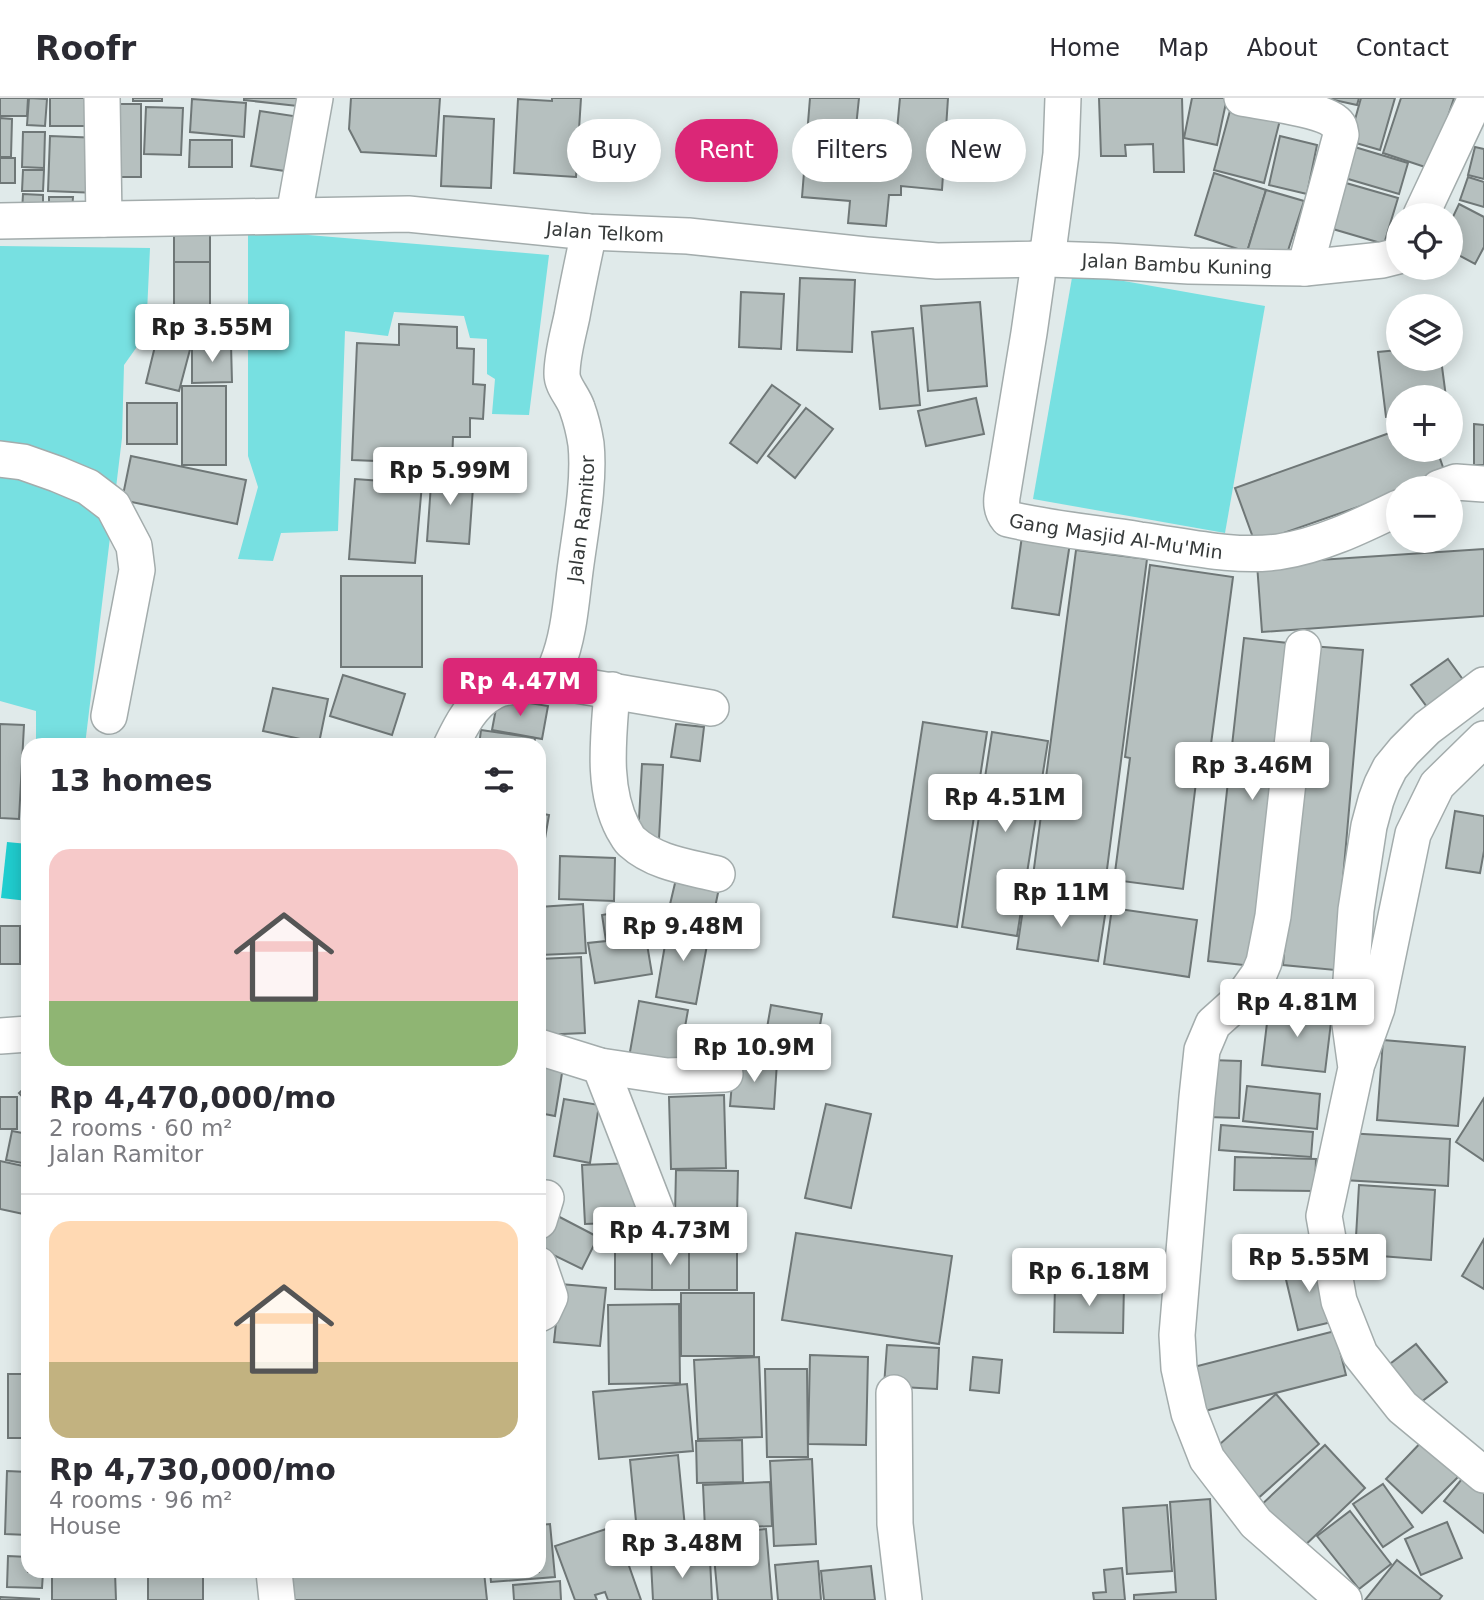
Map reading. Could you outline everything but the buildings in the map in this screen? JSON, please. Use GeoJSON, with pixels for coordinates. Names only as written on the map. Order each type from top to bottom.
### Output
{"type":"FeatureCollection","features":[{"type":"Feature","properties":{"kind":"street"},"geometry":{"type":"LineString","coordinates":[[102,98],[104,219]]}},
{"type":"Feature","properties":{"kind":"street"},"geometry":{"type":"LineString","coordinates":[[294,215],[315,98]]}},
{"type":"Feature","properties":{"kind":"street"},"geometry":{"type":"LineString","coordinates":[[1040,260],[1061,154],[1063,98]]}},
{"type":"Feature","properties":{"kind":"street"},"geometry":{"type":"LineString","coordinates":[[1242,98],[1321,114],[1340,127],[1341,135],[1305,268]]}},
{"type":"Feature","properties":{"kind":"street"},"geometry":{"type":"LineString","coordinates":[[1427,203],[1480,98]]}},
{"type":"Feature","properties":{"kind":"street","name":"Jalan Telkom"},"geometry":{"type":"LineString","coordinates":[[0,221],[408,214],[589,232],[688,236],[937,261],[1040,260]]}},
{"type":"Feature","properties":{"kind":"street","name":"Jalan Ramitor"},"geometry":{"type":"LineString","coordinates":[[547,680],[556,669],[567,633],[584,508],[584,429],[562,374],[589,232]]}},
{"type":"Feature","properties":{"kind":"street","name":"Jalan Bambu Kuning"},"geometry":{"type":"LineString","coordinates":[[1040,260],[1305,268],[1386,259]]}},
{"type":"Feature","properties":{"kind":"street","name":"Gang Masjid Al-Mu'Min"},"geometry":{"type":"LineString","coordinates":[[1040,260],[1002,497],[1003,513],[1008,519],[1230,553],[1297,548],[1355,528],[1386,514]]}},
{"type":"Feature","properties":{"kind":"street"},"geometry":{"type":"LineString","coordinates":[[0,459],[23,462],[88,487],[113,506],[134,545],[138,570],[109,716]]}},
{"type":"Feature","properties":{"kind":"street"},"geometry":{"type":"LineString","coordinates":[[1463,482],[1484,484]]}},
{"type":"Feature","properties":{"kind":"street"},"geometry":{"type":"LineString","coordinates":[[1303,648],[1273,916],[1264,962],[1242,998],[1213,1024],[1202,1050],[1177,1335],[1179,1368],[1189,1413],[1207,1459],[1256,1523],[1344,1600]]}},
{"type":"Feature","properties":{"kind":"street"},"geometry":{"type":"LineString","coordinates":[[455,738],[463,721],[482,699],[495,690],[525,687],[547,680],[711,708]]}},
{"type":"Feature","properties":{"kind":"street"},"geometry":{"type":"LineString","coordinates":[[1356,1068],[1349,1017],[1356,910],[1376,800],[1391,768],[1404,751],[1427,728],[1484,685]]}},
{"type":"Feature","properties":{"kind":"street"},"geometry":{"type":"LineString","coordinates":[[612,690],[610,787],[617,816],[630,841],[659,859],[718,874]]}},
{"type":"Feature","properties":{"kind":"street"},"geometry":{"type":"LineString","coordinates":[[1484,738],[1437,785],[1413,834],[1377,1008],[1356,1068],[1324,1216],[1339,1301],[1360,1354],[1402,1407],[1484,1475]]}},
{"type":"Feature","properties":{"kind":"street"},"geometry":{"type":"LineString","coordinates":[[0,1035],[21,1034]]}},
{"type":"Feature","properties":{"kind":"street"},"geometry":{"type":"LineString","coordinates":[[546,1049],[600,1066],[667,1076],[725,1074]]}},
{"type":"Feature","properties":{"kind":"street"},"geometry":{"type":"LineString","coordinates":[[600,1066],[661,1223]]}},
{"type":"Feature","properties":{"kind":"street"},"geometry":{"type":"LineString","coordinates":[[546,1285],[550,1297],[546,1306]]}},
{"type":"Feature","properties":{"kind":"street"},"geometry":{"type":"LineString","coordinates":[[894,1393],[895,1524],[904,1600]]}},
{"type":"Feature","properties":{"kind":"street"},"geometry":{"type":"LineString","coordinates":[[275,1578],[277,1600]]}},
{"type":"Feature","properties":{"kind":"shaded area"},"geometry":{"type":"Polygon","coordinates":[[[248,230],[549,255],[529,415],[492,414],[495,379],[487,374],[487,339],[470,338],[464,316],[394,312],[388,336],[345,331],[338,531],[281,533],[273,561],[238,559],[258,487],[248,456],[248,230]]]}},
{"type":"Feature","properties":{"kind":"shaded area"},"geometry":{"type":"Polygon","coordinates":[[[0,246],[150,248],[146,334],[124,365],[122,438],[86,738],[36,738],[36,711],[0,701],[0,246]]]}},
{"type":"Feature","properties":{"kind":"shaded area"},"geometry":{"type":"Polygon","coordinates":[[[1073,272],[1265,306],[1225,533],[1033,499],[1073,272]]]}},
{"type":"Feature","properties":{"kind":"shaded area"},"geometry":{"type":"Polygon","coordinates":[[[7,842],[21,843],[21,900],[1,898],[7,842]]]}}]}
